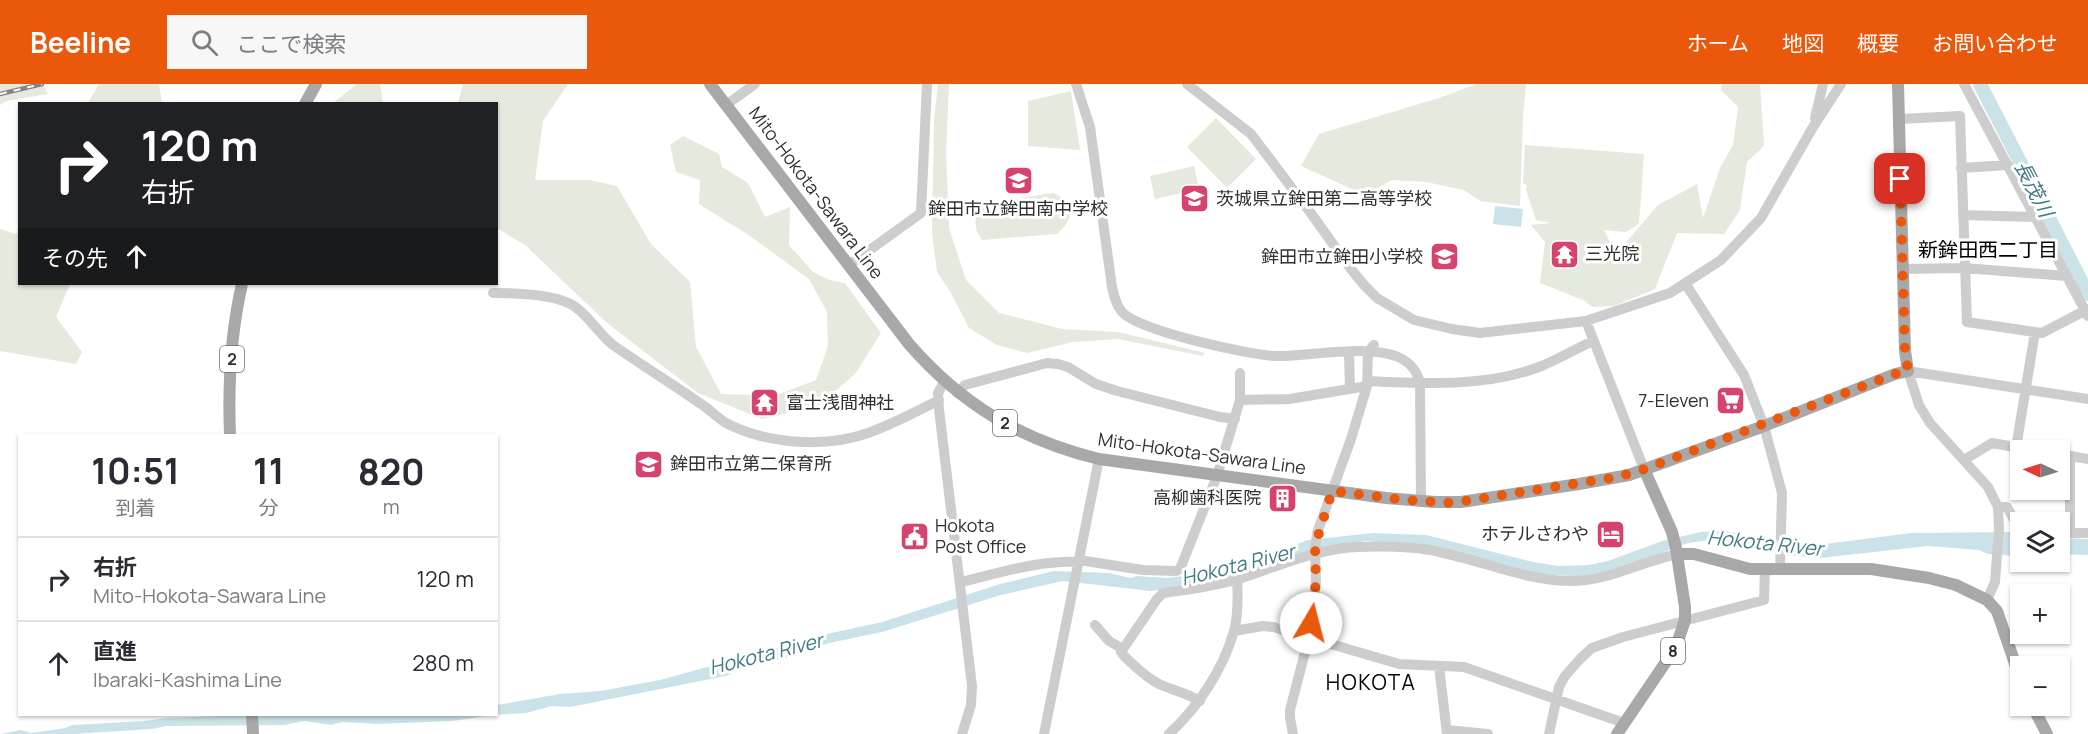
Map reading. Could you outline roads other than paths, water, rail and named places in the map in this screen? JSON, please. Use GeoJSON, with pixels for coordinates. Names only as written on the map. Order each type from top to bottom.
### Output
{"type":"FeatureCollection","features":[{"type":"Feature","properties":{"kind":"main road"},"geometry":{"type":"LineString","coordinates":[[306,102],[316,84]]}},
{"type":"Feature","properties":{"kind":"main road","name":"Mito-Hokota-Sawara Line"},"geometry":{"type":"LineString","coordinates":[[710,84],[897,330],[944,382],[999,420],[1030,436],[1057,447],[1099,459],[1332,491],[1421,502],[1452,503],[1629,475],[1908,371]]}},
{"type":"Feature","properties":{"kind":"main road"},"geometry":{"type":"LineString","coordinates":[[1898,84],[1905,351],[1908,371]]}},
{"type":"Feature","properties":{"kind":"main road","name":"2"},"geometry":{"type":"LineString","coordinates":[[230,434],[233,336],[242,285]]}},
{"type":"Feature","properties":{"kind":"main road"},"geometry":{"type":"LineString","coordinates":[[1644,470],[1677,551],[1741,568],[1765,570],[1832,568],[1892,571],[1949,583],[1987,600],[2000,616],[2013,656]]}},
{"type":"Feature","properties":{"kind":"main road","name":"8"},"geometry":{"type":"LineString","coordinates":[[1621,730],[1676,647],[1685,620],[1677,551]]}},
{"type":"Feature","properties":{"kind":"main road"},"geometry":{"type":"LineString","coordinates":[[252,716],[253,733]]}},
{"type":"Feature","properties":{"kind":"main road"},"geometry":{"type":"LineString","coordinates":[[2038,716],[2047,734]]}},
{"type":"Feature","properties":{"kind":"street"},"geometry":{"type":"LineString","coordinates":[[726,105],[754,84]]}},
{"type":"Feature","properties":{"kind":"street"},"geometry":{"type":"LineString","coordinates":[[849,266],[921,213],[927,84]]}},
{"type":"Feature","properties":{"kind":"street"},"geometry":{"type":"LineString","coordinates":[[1076,84],[1090,127],[1112,287],[1115,300],[1123,313],[1145,325],[1166,332],[1251,354],[1278,356],[1371,349],[1405,361],[1418,375],[1420,383],[1421,502]]}},
{"type":"Feature","properties":{"kind":"street"},"geometry":{"type":"LineString","coordinates":[[1187,84],[1251,134],[1364,285],[1383,303],[1410,323],[1480,333],[1586,321],[1670,293],[1721,260],[1761,218],[1813,127],[1841,84]]}},
{"type":"Feature","properties":{"kind":"street"},"geometry":{"type":"LineString","coordinates":[[1813,127],[1823,84]]}},
{"type":"Feature","properties":{"kind":"street"},"geometry":{"type":"LineString","coordinates":[[1899,119],[1960,116],[1967,322],[2042,333],[2087,312],[1964,84]]}},
{"type":"Feature","properties":{"kind":"street"},"geometry":{"type":"LineString","coordinates":[[1961,168],[2008,165]]}},
{"type":"Feature","properties":{"kind":"street"},"geometry":{"type":"LineString","coordinates":[[1963,215],[2035,217]]}},
{"type":"Feature","properties":{"kind":"street"},"geometry":{"type":"LineString","coordinates":[[1903,269],[1964,267],[2067,276]]}},
{"type":"Feature","properties":{"kind":"street"},"geometry":{"type":"LineString","coordinates":[[1685,283],[1744,375],[1764,426],[1781,483],[1780,570]]}},
{"type":"Feature","properties":{"kind":"street"},"geometry":{"type":"LineString","coordinates":[[493,293],[537,296],[574,306],[605,339],[706,407],[726,424],[773,439],[826,441],[866,434],[907,417],[939,400]]}},
{"type":"Feature","properties":{"kind":"street"},"geometry":{"type":"LineString","coordinates":[[1586,321],[1644,470]]}},
{"type":"Feature","properties":{"kind":"street"},"geometry":{"type":"LineString","coordinates":[[2017,440],[2035,332]]}},
{"type":"Feature","properties":{"kind":"street"},"geometry":{"type":"LineString","coordinates":[[1240,400],[1290,399],[1350,389],[1368,383],[1472,381],[1514,374],[1539,367],[1593,341]]}},
{"type":"Feature","properties":{"kind":"street"},"geometry":{"type":"LineString","coordinates":[[1293,734],[1290,710],[1309,637],[1316,582],[1317,533],[1368,383],[1371,349]]}},
{"type":"Feature","properties":{"kind":"street"},"geometry":{"type":"LineString","coordinates":[[1349,352],[1350,389]]}},
{"type":"Feature","properties":{"kind":"street"},"geometry":{"type":"LineString","coordinates":[[957,393],[965,385],[1047,363],[1068,367],[1096,384],[1117,391],[1235,419]]}},
{"type":"Feature","properties":{"kind":"street"},"geometry":{"type":"LineString","coordinates":[[1987,600],[1993,588],[1997,557],[2000,528],[1998,507],[1988,487],[1924,414],[1908,371],[2088,399]]}},
{"type":"Feature","properties":{"kind":"street"},"geometry":{"type":"LineString","coordinates":[[1178,590],[1177,572],[1184,562],[1217,476],[1235,419],[1240,400],[1240,373]]}},
{"type":"Feature","properties":{"kind":"street"},"geometry":{"type":"LineString","coordinates":[[944,382],[940,389],[939,400],[972,686],[971,705],[962,734]]}},
{"type":"Feature","properties":{"kind":"street"},"geometry":{"type":"LineString","coordinates":[[1964,460],[1989,444],[2010,446]]}},
{"type":"Feature","properties":{"kind":"street"},"geometry":{"type":"LineString","coordinates":[[2070,456],[2088,459]]}},
{"type":"Feature","properties":{"kind":"street"},"geometry":{"type":"LineString","coordinates":[[1044,734],[1099,459]]}},
{"type":"Feature","properties":{"kind":"street"},"geometry":{"type":"LineString","coordinates":[[1998,507],[2007,507],[2010,512]]}},
{"type":"Feature","properties":{"kind":"street"},"geometry":{"type":"LineString","coordinates":[[2070,533],[2088,533]]}},
{"type":"Feature","properties":{"kind":"street"},"geometry":{"type":"LineString","coordinates":[[1200,700],[1185,692],[1161,685],[1148,677],[1121,652],[1163,593],[1237,579],[1315,553],[1356,547],[1422,549],[1538,578],[1573,581],[1598,580],[1677,551]]}},
{"type":"Feature","properties":{"kind":"street"},"geometry":{"type":"LineString","coordinates":[[961,584],[1058,561],[1177,572]]}},
{"type":"Feature","properties":{"kind":"street"},"geometry":{"type":"LineString","coordinates":[[1549,734],[1559,687],[1580,658],[1592,648],[1685,620],[1764,600],[1765,570]]}},
{"type":"Feature","properties":{"kind":"street"},"geometry":{"type":"LineString","coordinates":[[1169,734],[1200,700],[1224,657],[1234,631],[1237,579]]}},
{"type":"Feature","properties":{"kind":"street"},"geometry":{"type":"LineString","coordinates":[[1095,625],[1109,641],[1123,650]]}},
{"type":"Feature","properties":{"kind":"street"},"geometry":{"type":"LineString","coordinates":[[1234,631],[1263,626],[1399,664],[1464,667],[1556,699],[1621,730]]}},
{"type":"Feature","properties":{"kind":"street"},"geometry":{"type":"LineString","coordinates":[[1439,666],[1447,732],[1488,734]]}},
{"type":"Feature","properties":{"kind":"water"},"geometry":{"type":"Polygon","coordinates":[[[1495,206],[1523,209],[1521,227],[1493,224],[1495,206]]]}},
{"type":"Feature","properties":{"kind":"water","name":"Hokota River"},"geometry":{"type":"Polygon","coordinates":[[[1724,531],[1807,544],[1825,544],[1911,533],[2010,532],[2010,556],[1988,554],[1979,550],[1928,546],[1820,558],[1786,555],[1755,545],[1710,540],[1688,543],[1605,574],[1587,577],[1536,574],[1421,546],[1365,541],[1210,584],[1151,591],[1063,581],[1001,595],[882,632],[829,643],[779,660],[745,666],[726,676],[570,707],[552,706],[526,713],[498,715],[498,705],[660,680],[827,634],[882,622],[1000,584],[1054,571],[1109,573],[1131,578],[1137,576],[1167,578],[1252,561],[1308,540],[1373,533],[1426,535],[1533,562],[1558,566],[1588,565],[1608,561],[1662,541],[1701,532],[1724,531]]]}},
{"type":"Feature","properties":{"kind":"water"},"geometry":{"type":"Polygon","coordinates":[[[2070,538],[2088,539],[2088,555],[2070,554],[2070,538]]]}},
{"type":"Feature","properties":{"kind":"water"},"geometry":{"type":"Polygon","coordinates":[[[220,716],[486,716],[453,721],[378,724],[343,722],[331,725],[304,721],[285,725],[167,726],[74,734],[0,734],[21,730],[31,733],[72,725],[220,716]]]}},
{"type":"Feature","properties":{"kind":"waterway","name":"長茂川"},"geometry":{"type":"LineString","coordinates":[[1980,84],[2088,294]]}},
{"type":"Feature","properties":{"kind":"railway"},"geometry":{"type":"LineString","coordinates":[[0,94],[42,84]]}},
{"type":"Feature","properties":{"kind":"place","name":"鉾田市立鉾田南中学校"},"geometry":{"type":"Point","coordinates":[1018,180]}},
{"type":"Feature","properties":{"kind":"place","name":"茨城県立鉾田第二高等学校"},"geometry":{"type":"Point","coordinates":[1195,199]}},
{"type":"Feature","properties":{"kind":"place","name":"三光院"},"geometry":{"type":"Point","coordinates":[1564,254]}},
{"type":"Feature","properties":{"kind":"place","name":"鉾田市立鉾田小学校"},"geometry":{"type":"Point","coordinates":[1444,257]}},
{"type":"Feature","properties":{"kind":"place","name":"7-Eleven"},"geometry":{"type":"Point","coordinates":[1730,401]}},
{"type":"Feature","properties":{"kind":"place","name":"富士浅間神社"},"geometry":{"type":"Point","coordinates":[765,403]}},
{"type":"Feature","properties":{"kind":"place","name":"鉾田市立第二保育所"},"geometry":{"type":"Point","coordinates":[649,464]}},
{"type":"Feature","properties":{"kind":"place","name":"高柳歯科医院"},"geometry":{"type":"Point","coordinates":[1282,498]}},
{"type":"Feature","properties":{"kind":"place","name":"ホテルさわや"},"geometry":{"type":"Point","coordinates":[1610,534]}},
{"type":"Feature","properties":{"kind":"place","name":"Hokota Post Office"},"geometry":{"type":"Point","coordinates":[914,536]}},
{"type":"Feature","properties":{"kind":"district","name":"新鉾田西二丁目"},"geometry":{"type":"Point","coordinates":[1988,250]}},
{"type":"Feature","properties":{"kind":"district","name":"HOKOTA"},"geometry":{"type":"Point","coordinates":[1371,683]}}]}
